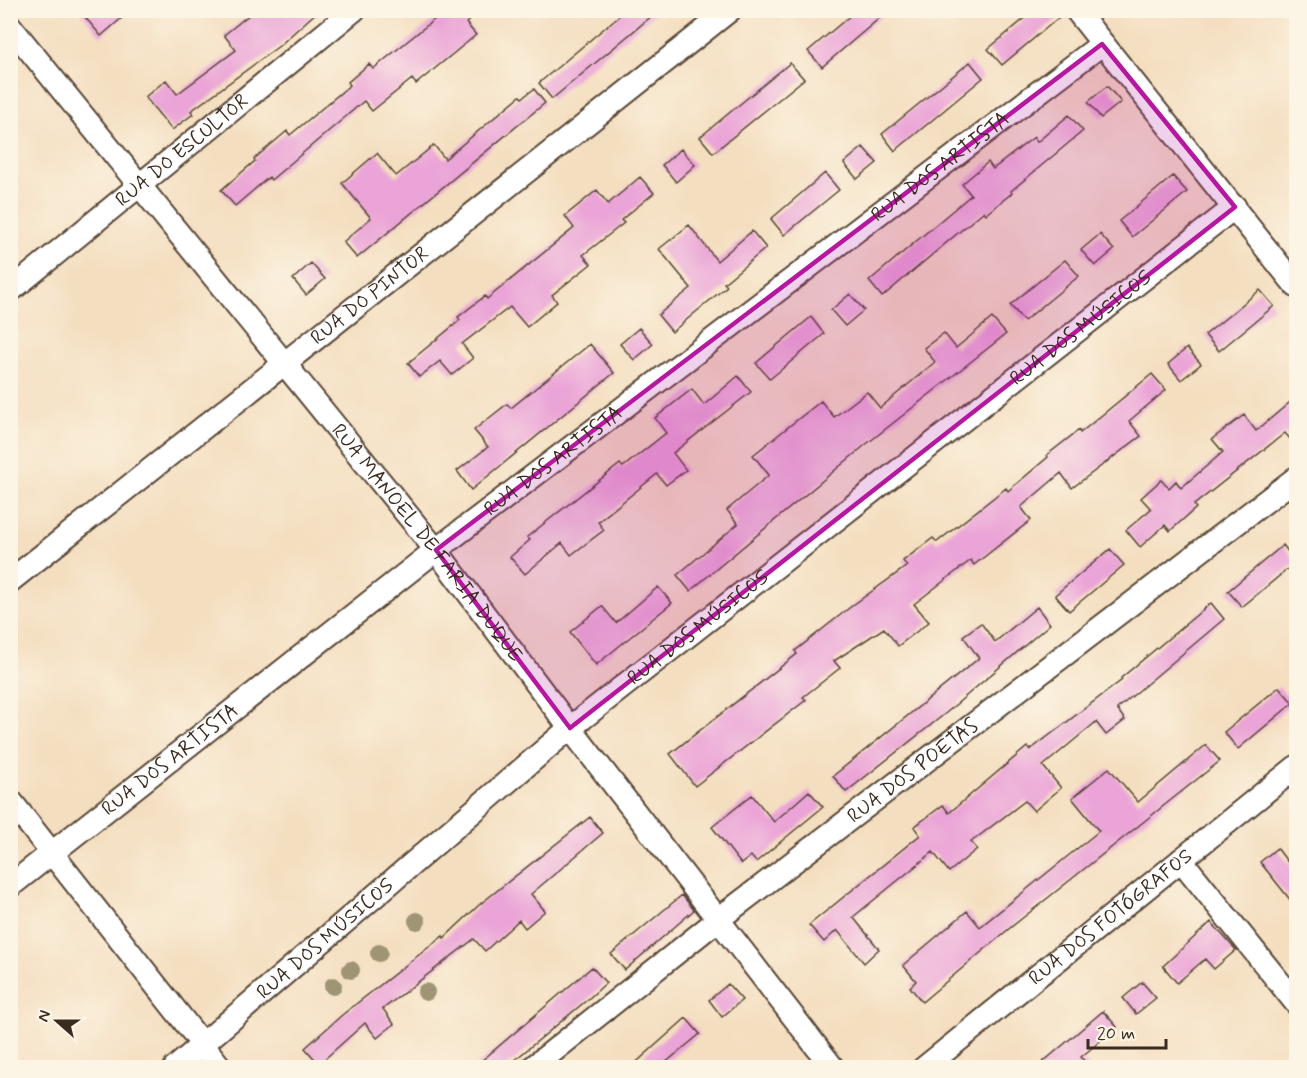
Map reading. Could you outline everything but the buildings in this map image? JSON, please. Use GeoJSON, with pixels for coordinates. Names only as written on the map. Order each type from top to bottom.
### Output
{"type":"FeatureCollection","features":[{"type":"Feature","properties":{"kind":"street","name":"RUA DO ESCULTOR"},"geometry":{"type":"LineString","coordinates":[[10,291],[354,10]]}},
{"type":"Feature","properties":{"kind":"street","name":"RUA DO PINTOR"},"geometry":{"type":"LineString","coordinates":[[10,581],[730,10]]}},
{"type":"Feature","properties":{"kind":"street"},"geometry":{"type":"LineString","coordinates":[[1076,10],[1296,286]]}},
{"type":"Feature","properties":{"kind":"street","name":"RUA MANOEL DE FARIA DUQUE"},"geometry":{"type":"LineString","coordinates":[[10,26],[436,550],[570,728],[720,918],[833,1068]]}},
{"type":"Feature","properties":{"kind":"street","name":"RUA DOS ARTISTA"},"geometry":{"type":"LineString","coordinates":[[10,886],[436,550],[1102,44]]}},
{"type":"Feature","properties":{"kind":"street","name":"RUA DOS MÚSICOS"},"geometry":{"type":"LineString","coordinates":[[175,1068],[570,728],[1235,207]]}},
{"type":"Feature","properties":{"kind":"street","name":"RUA DOS POETAS"},"geometry":{"type":"LineString","coordinates":[[532,1068],[720,918],[1296,478]]}},
{"type":"Feature","properties":{"kind":"street","name":"RUA DOS FOTÓGRAFOS"},"geometry":{"type":"LineString","coordinates":[[924,1068],[1296,767]]}},
{"type":"Feature","properties":{"kind":"street"},"geometry":{"type":"LineString","coordinates":[[10,800],[221,1068]]}},
{"type":"Feature","properties":{"kind":"street"},"geometry":{"type":"LineString","coordinates":[[1181,860],[1296,1004]]}},
{"type":"Feature","properties":{"kind":"highlighted area"},"geometry":{"type":"Polygon","coordinates":[[[1102,44],[1235,207],[570,728],[436,550],[1102,44]]]}}]}
